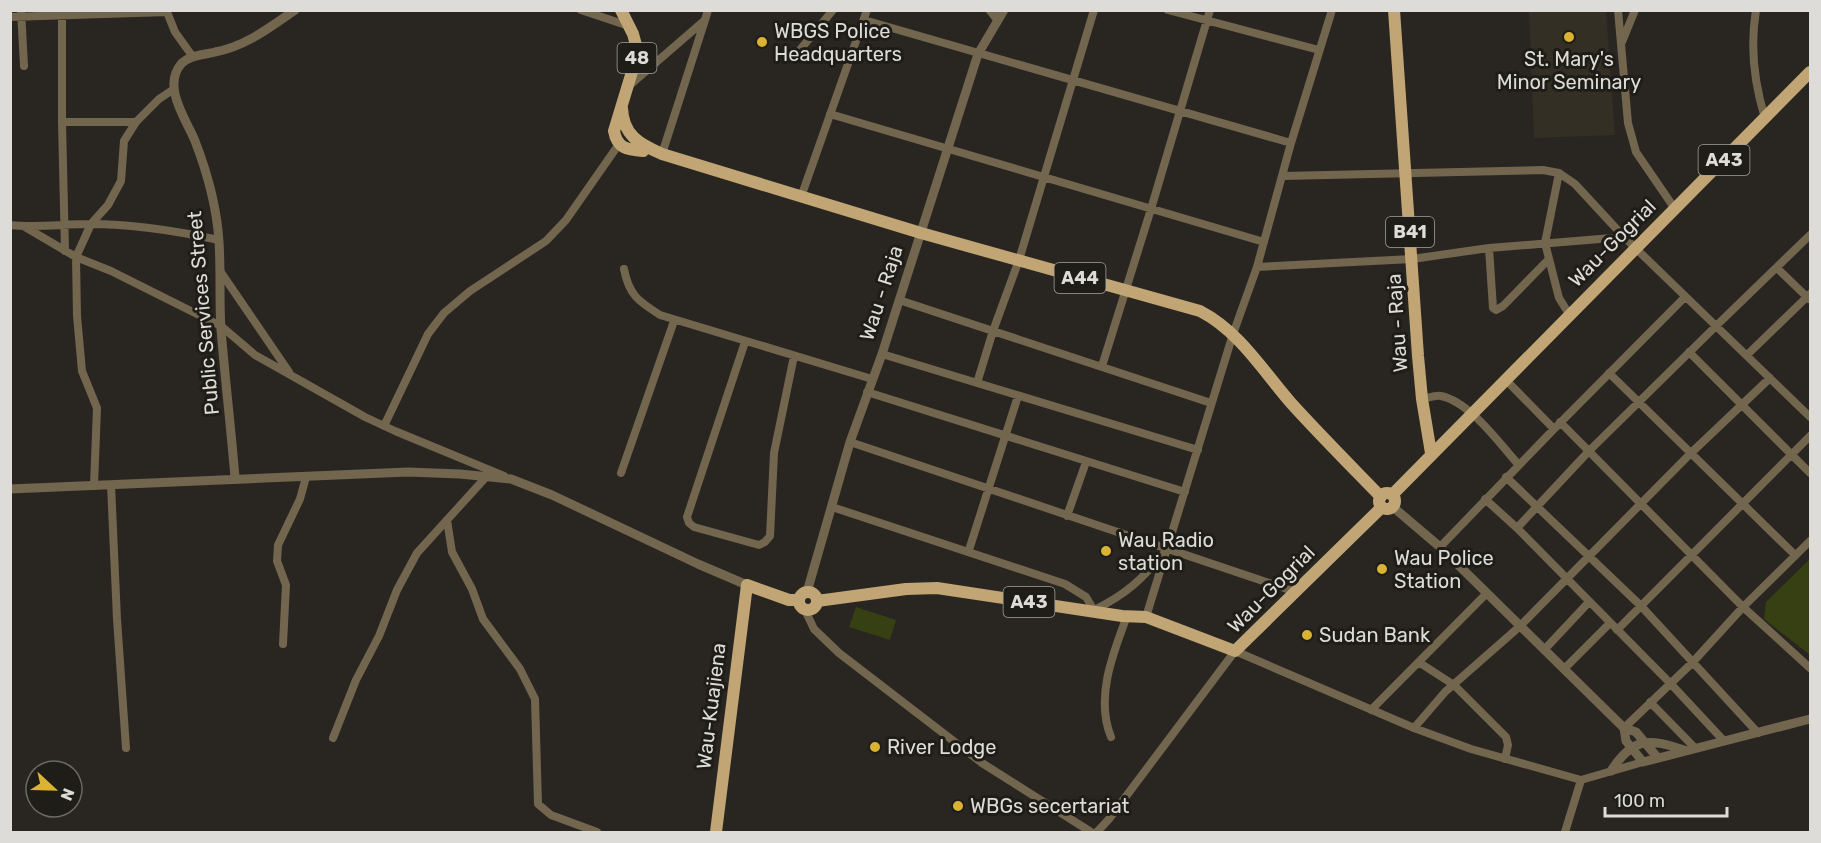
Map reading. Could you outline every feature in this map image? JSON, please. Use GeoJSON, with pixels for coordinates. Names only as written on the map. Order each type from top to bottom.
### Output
{"type":"FeatureCollection","features":[{"type":"Feature","properties":{"kind":"main road","name":"48"},"geometry":{"type":"LineString","coordinates":[[621,10],[630,27],[638,52],[622,108]]}},
{"type":"Feature","properties":{"kind":"main road","name":"Wau - Raja"},"geometry":{"type":"LineString","coordinates":[[1394,10],[1422,399],[1431,453]]}},
{"type":"Feature","properties":{"kind":"main road","name":"Wau-Gogrial"},"geometry":{"type":"LineString","coordinates":[[747,585],[789,600],[807,601],[906,589],[937,588],[1127,616],[1146,616],[1235,651],[1387,501],[1431,453],[1810,72]]}},
{"type":"Feature","properties":{"kind":"main road","name":"A44"},"geometry":{"type":"LineString","coordinates":[[622,108],[625,126],[630,134],[644,146],[662,154],[921,233],[1200,311],[1233,334],[1292,404],[1387,501]]}},
{"type":"Feature","properties":{"kind":"main road"},"geometry":{"type":"LineString","coordinates":[[619,144],[614,131],[622,108]]}},
{"type":"Feature","properties":{"kind":"main road","name":"A44"},"geometry":{"type":"LineString","coordinates":[[619,144],[636,151],[644,151],[644,146]]}},
{"type":"Feature","properties":{"kind":"main road","name":"Wau-Kuajiena"},"geometry":{"type":"LineString","coordinates":[[716,832],[747,585]]}},
{"type":"Feature","properties":{"kind":"street"},"geometry":{"type":"LineString","coordinates":[[94,486],[97,408],[82,371],[77,316],[76,257],[91,224],[108,205],[121,181],[124,141],[136,122],[159,99],[174,89],[176,73],[182,64],[193,57],[232,48],[261,34],[295,10]]}},
{"type":"Feature","properties":{"kind":"street"},"geometry":{"type":"LineString","coordinates":[[581,10],[630,27]]}},
{"type":"Feature","properties":{"kind":"street"},"geometry":{"type":"LineString","coordinates":[[662,154],[708,10]]}},
{"type":"Feature","properties":{"kind":"street"},"geometry":{"type":"LineString","coordinates":[[799,51],[833,10]]}},
{"type":"Feature","properties":{"kind":"street"},"geometry":{"type":"LineString","coordinates":[[801,197],[867,10]]}},
{"type":"Feature","properties":{"kind":"street"},"geometry":{"type":"LineString","coordinates":[[990,10],[998,20]]}},
{"type":"Feature","properties":{"kind":"street","name":"Wau - Raja"},"geometry":{"type":"LineString","coordinates":[[807,601],[817,552],[850,442],[882,354],[978,54],[1004,10]]}},
{"type":"Feature","properties":{"kind":"street"},"geometry":{"type":"LineString","coordinates":[[978,383],[993,331],[1019,260],[1042,177],[1094,10]]}},
{"type":"Feature","properties":{"kind":"street"},"geometry":{"type":"LineString","coordinates":[[1168,10],[1319,50]]}},
{"type":"Feature","properties":{"kind":"street"},"geometry":{"type":"LineString","coordinates":[[1102,366],[1210,10]]}},
{"type":"Feature","properties":{"kind":"street"},"geometry":{"type":"LineString","coordinates":[[1146,616],[1211,403],[1257,267],[1291,143],[1332,10]]}},
{"type":"Feature","properties":{"kind":"street"},"geometry":{"type":"LineString","coordinates":[[1618,10],[1628,123],[1636,152],[1675,209]]}},
{"type":"Feature","properties":{"kind":"street"},"geometry":{"type":"LineString","coordinates":[[1621,45],[1635,10]]}},
{"type":"Feature","properties":{"kind":"street"},"geometry":{"type":"LineString","coordinates":[[1756,10],[1753,54],[1756,90],[1765,118]]}},
{"type":"Feature","properties":{"kind":"street"},"geometry":{"type":"LineString","coordinates":[[10,17],[22,14],[62,16],[81,13],[167,11],[175,32],[193,57]]}},
{"type":"Feature","properties":{"kind":"street"},"geometry":{"type":"LineString","coordinates":[[22,14],[24,66]]}},
{"type":"Feature","properties":{"kind":"street"},"geometry":{"type":"LineString","coordinates":[[62,16],[65,251]]}},
{"type":"Feature","properties":{"kind":"street"},"geometry":{"type":"LineString","coordinates":[[629,86],[705,20]]}},
{"type":"Feature","properties":{"kind":"street"},"geometry":{"type":"LineString","coordinates":[[864,20],[1291,143]]}},
{"type":"Feature","properties":{"kind":"street","name":"Public Services Street"},"geometry":{"type":"LineString","coordinates":[[174,89],[199,152],[219,240],[221,326],[235,478]]}},
{"type":"Feature","properties":{"kind":"street"},"geometry":{"type":"LineString","coordinates":[[830,114],[1264,242]]}},
{"type":"Feature","properties":{"kind":"street"},"geometry":{"type":"LineString","coordinates":[[62,122],[136,122]]}},
{"type":"Feature","properties":{"kind":"street"},"geometry":{"type":"LineString","coordinates":[[384,426],[428,334],[444,313],[470,291],[546,242],[566,220],[619,144]]}},
{"type":"Feature","properties":{"kind":"street"},"geometry":{"type":"LineString","coordinates":[[1283,176],[1543,170],[1559,173],[1575,184],[1624,237],[1810,417]]}},
{"type":"Feature","properties":{"kind":"street"},"geometry":{"type":"LineString","coordinates":[[1559,173],[1545,243],[1559,298],[1569,314]]}},
{"type":"Feature","properties":{"kind":"street"},"geometry":{"type":"LineString","coordinates":[[10,225],[25,227],[91,224],[178,232],[219,240]]}},
{"type":"Feature","properties":{"kind":"street"},"geometry":{"type":"LineString","coordinates":[[25,227],[76,257],[111,271],[221,326],[255,355],[384,426],[552,495],[747,585]]}},
{"type":"Feature","properties":{"kind":"street"},"geometry":{"type":"LineString","coordinates":[[1517,528],[1589,451],[1810,234]]}},
{"type":"Feature","properties":{"kind":"street"},"geometry":{"type":"LineString","coordinates":[[1257,267],[1412,259],[1489,248],[1624,237]]}},
{"type":"Feature","properties":{"kind":"street"},"geometry":{"type":"LineString","coordinates":[[1489,248],[1493,308],[1496,310],[1503,306],[1549,259]]}},
{"type":"Feature","properties":{"kind":"street"},"geometry":{"type":"LineString","coordinates":[[1747,355],[1810,297],[1777,268]]}},
{"type":"Feature","properties":{"kind":"street"},"geometry":{"type":"LineString","coordinates":[[624,269],[630,290],[637,299],[660,315],[872,379]]}},
{"type":"Feature","properties":{"kind":"street"},"geometry":{"type":"LineString","coordinates":[[220,271],[292,376]]}},
{"type":"Feature","properties":{"kind":"street"},"geometry":{"type":"LineString","coordinates":[[1440,547],[1518,464],[1686,297]]}},
{"type":"Feature","properties":{"kind":"street"},"geometry":{"type":"LineString","coordinates":[[899,300],[1211,403]]}},
{"type":"Feature","properties":{"kind":"street"},"geometry":{"type":"LineString","coordinates":[[621,472],[674,321]]}},
{"type":"Feature","properties":{"kind":"street"},"geometry":{"type":"LineString","coordinates":[[745,342],[687,517],[689,523],[694,526],[759,545],[770,537],[774,453],[794,356]]}},
{"type":"Feature","properties":{"kind":"street"},"geometry":{"type":"LineString","coordinates":[[1689,352],[1810,473]]}},
{"type":"Feature","properties":{"kind":"street"},"geometry":{"type":"LineString","coordinates":[[882,354],[1198,450]]}},
{"type":"Feature","properties":{"kind":"street"},"geometry":{"type":"LineString","coordinates":[[1609,373],[1795,555]]}},
{"type":"Feature","properties":{"kind":"street"},"geometry":{"type":"LineString","coordinates":[[1414,728],[1445,692],[1519,627],[1690,454],[1770,378]]}},
{"type":"Feature","properties":{"kind":"street"},"geometry":{"type":"LineString","coordinates":[[1505,379],[1554,429]]}},
{"type":"Feature","properties":{"kind":"street"},"geometry":{"type":"LineString","coordinates":[[867,392],[1185,492]]}},
{"type":"Feature","properties":{"kind":"street"},"geometry":{"type":"LineString","coordinates":[[969,550],[1018,396]]}},
{"type":"Feature","properties":{"kind":"street"},"geometry":{"type":"LineString","coordinates":[[1422,399],[1439,396],[1471,413],[1518,464]]}},
{"type":"Feature","properties":{"kind":"street"},"geometry":{"type":"LineString","coordinates":[[1560,422],[1743,607],[1810,669]]}},
{"type":"Feature","properties":{"kind":"street"},"geometry":{"type":"LineString","coordinates":[[1617,630],[1810,436]]}},
{"type":"Feature","properties":{"kind":"street"},"geometry":{"type":"LineString","coordinates":[[850,442],[1296,592]]}},
{"type":"Feature","properties":{"kind":"street"},"geometry":{"type":"LineString","coordinates":[[1067,516],[1086,462]]}},
{"type":"Feature","properties":{"kind":"street"},"geometry":{"type":"LineString","coordinates":[[10,489],[408,472],[511,479]]}},
{"type":"Feature","properties":{"kind":"street"},"geometry":{"type":"LineString","coordinates":[[283,644],[286,585],[277,561],[278,545],[300,499],[306,477]]}},
{"type":"Feature","properties":{"kind":"street"},"geometry":{"type":"LineString","coordinates":[[333,738],[356,680],[417,553],[486,477]]}},
{"type":"Feature","properties":{"kind":"street"},"geometry":{"type":"LineString","coordinates":[[1506,477],[1641,606],[1758,733]]}},
{"type":"Feature","properties":{"kind":"street"},"geometry":{"type":"LineString","coordinates":[[111,485],[126,748]]}},
{"type":"Feature","properties":{"kind":"street"},"geometry":{"type":"LineString","coordinates":[[1485,499],[1517,528],[1724,741]]}},
{"type":"Feature","properties":{"kind":"street"},"geometry":{"type":"LineString","coordinates":[[1387,501],[1440,547],[1624,728],[1636,732],[1657,757]]}},
{"type":"Feature","properties":{"kind":"street"},"geometry":{"type":"LineString","coordinates":[[832,507],[969,550],[1065,584],[1086,597],[1094,610],[1130,589],[1143,578],[1168,548]]}},
{"type":"Feature","properties":{"kind":"street"},"geometry":{"type":"LineString","coordinates":[[447,520],[452,552],[472,589],[483,619],[520,669],[535,699],[538,804],[551,815],[597,832]]}},
{"type":"Feature","properties":{"kind":"street"},"geometry":{"type":"LineString","coordinates":[[1624,728],[1692,663],[1743,607],[1810,541]]}},
{"type":"Feature","properties":{"kind":"street"},"geometry":{"type":"LineString","coordinates":[[1371,710],[1486,594]]}},
{"type":"Feature","properties":{"kind":"street"},"geometry":{"type":"LineString","coordinates":[[807,601],[814,629],[839,653],[982,763],[1091,832]]}},
{"type":"Feature","properties":{"kind":"street"},"geometry":{"type":"LineString","coordinates":[[1544,650],[1589,602]]}},
{"type":"Feature","properties":{"kind":"street"},"geometry":{"type":"LineString","coordinates":[[1111,736],[1104,721],[1106,690],[1115,648],[1127,616]]}},
{"type":"Feature","properties":{"kind":"street"},"geometry":{"type":"LineString","coordinates":[[1564,669],[1610,623]]}},
{"type":"Feature","properties":{"kind":"street"},"geometry":{"type":"LineString","coordinates":[[1097,832],[1235,651],[1414,728],[1471,749],[1581,780],[1657,757],[1810,719]]}},
{"type":"Feature","properties":{"kind":"street"},"geometry":{"type":"LineString","coordinates":[[1420,663],[1455,685],[1506,737],[1508,745],[1505,759]]}},
{"type":"Feature","properties":{"kind":"street"},"geometry":{"type":"LineString","coordinates":[[1650,702],[1695,748]]}},
{"type":"Feature","properties":{"kind":"street"},"geometry":{"type":"LineString","coordinates":[[1624,728],[1626,741],[1643,762]]}},
{"type":"Feature","properties":{"kind":"street"},"geometry":{"type":"LineString","coordinates":[[1611,771],[1621,756],[1631,748],[1645,742],[1665,744],[1684,750]]}},
{"type":"Feature","properties":{"kind":"street"},"geometry":{"type":"LineString","coordinates":[[1565,832],[1581,780]]}},
{"type":"Feature","properties":{"kind":"shaded area"},"geometry":{"type":"Polygon","coordinates":[[[1529,11],[1606,11],[1615,135],[1534,138],[1529,11]]]}},
{"type":"Feature","properties":{"kind":"green space"},"geometry":{"type":"Polygon","coordinates":[[[1810,559],[1810,655],[1764,619],[1766,602],[1810,559]]]}},
{"type":"Feature","properties":{"kind":"green space"},"geometry":{"type":"Polygon","coordinates":[[[856,607],[896,620],[890,640],[849,627],[856,607]]]}},
{"type":"Feature","properties":{"kind":"place","name":"St. Mary's Minor Seminary"},"geometry":{"type":"Point","coordinates":[1569,37]}},
{"type":"Feature","properties":{"kind":"place","name":"WBGS Police Headquarters"},"geometry":{"type":"Point","coordinates":[762,42]}},
{"type":"Feature","properties":{"kind":"place","name":"Wau Radio station"},"geometry":{"type":"Point","coordinates":[1106,551]}},
{"type":"Feature","properties":{"kind":"place","name":"Wau Police Station"},"geometry":{"type":"Point","coordinates":[1382,569]}},
{"type":"Feature","properties":{"kind":"place","name":"Sudan Bank"},"geometry":{"type":"Point","coordinates":[1307,635]}},
{"type":"Feature","properties":{"kind":"place","name":"River Lodge"},"geometry":{"type":"Point","coordinates":[875,747]}},
{"type":"Feature","properties":{"kind":"place","name":"WBGs secertariat"},"geometry":{"type":"Point","coordinates":[958,806]}}]}
